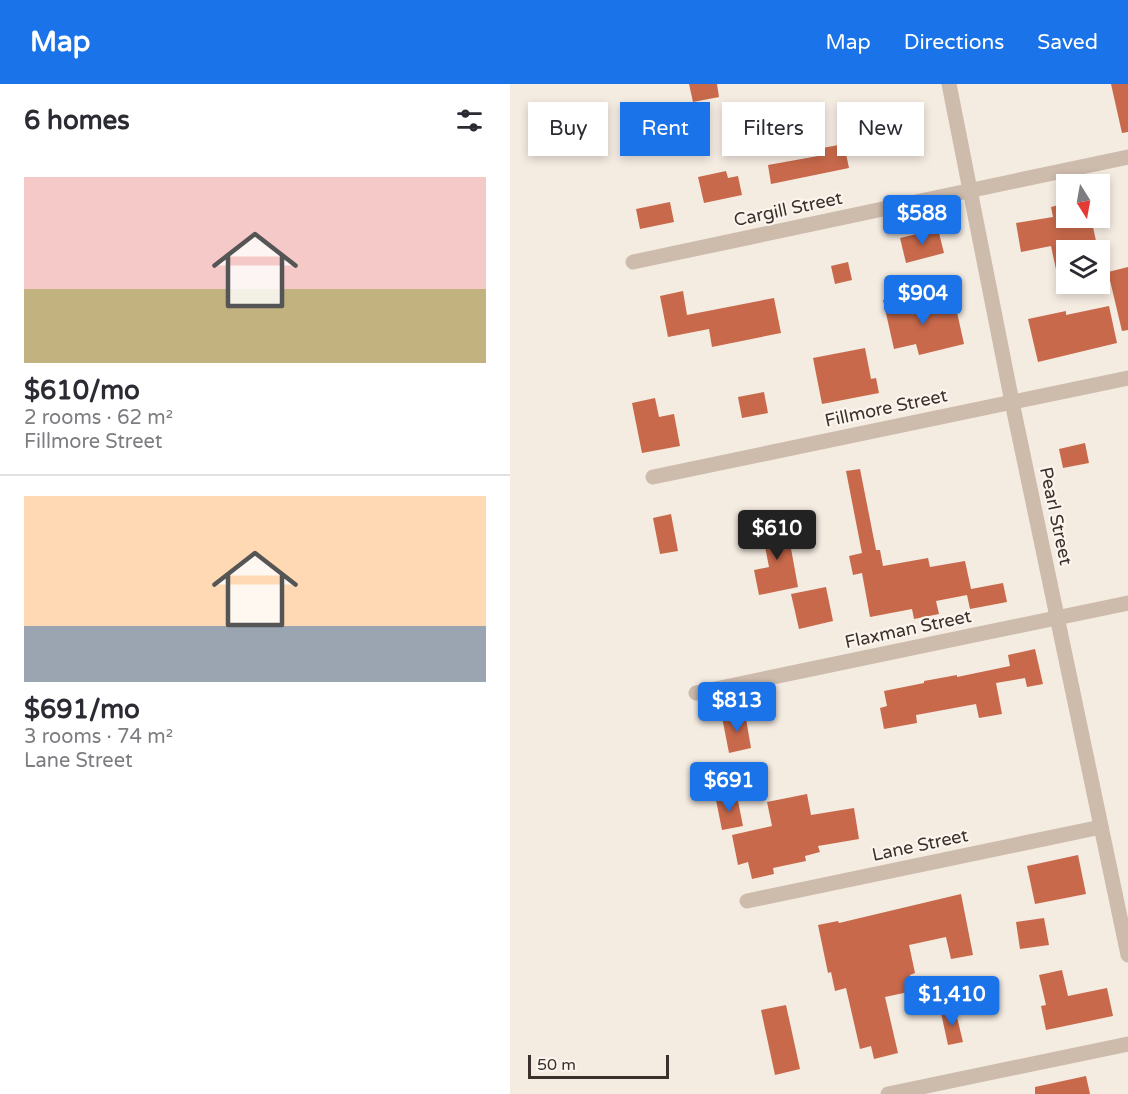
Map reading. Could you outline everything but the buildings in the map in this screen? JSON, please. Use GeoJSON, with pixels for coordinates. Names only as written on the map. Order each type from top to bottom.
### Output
{"type":"FeatureCollection","features":[{"type":"Feature","properties":{"kind":"street","name":"Pearl Street"},"geometry":{"type":"LineString","coordinates":[[949,84],[1012,402],[1128,954]]}},
{"type":"Feature","properties":{"kind":"street","name":"Cargill Street"},"geometry":{"type":"LineString","coordinates":[[633,262],[1128,157]]}},
{"type":"Feature","properties":{"kind":"street","name":"Fillmore Street"},"geometry":{"type":"LineString","coordinates":[[653,477],[1128,378]]}},
{"type":"Feature","properties":{"kind":"street","name":"Flaxman Street"},"geometry":{"type":"LineString","coordinates":[[696,693],[1128,603]]}},
{"type":"Feature","properties":{"kind":"street","name":"Lane Street"},"geometry":{"type":"LineString","coordinates":[[747,902],[1101,827]]}},
{"type":"Feature","properties":{"kind":"street"},"geometry":{"type":"LineString","coordinates":[[888,1094],[1128,1044]]}}]}
